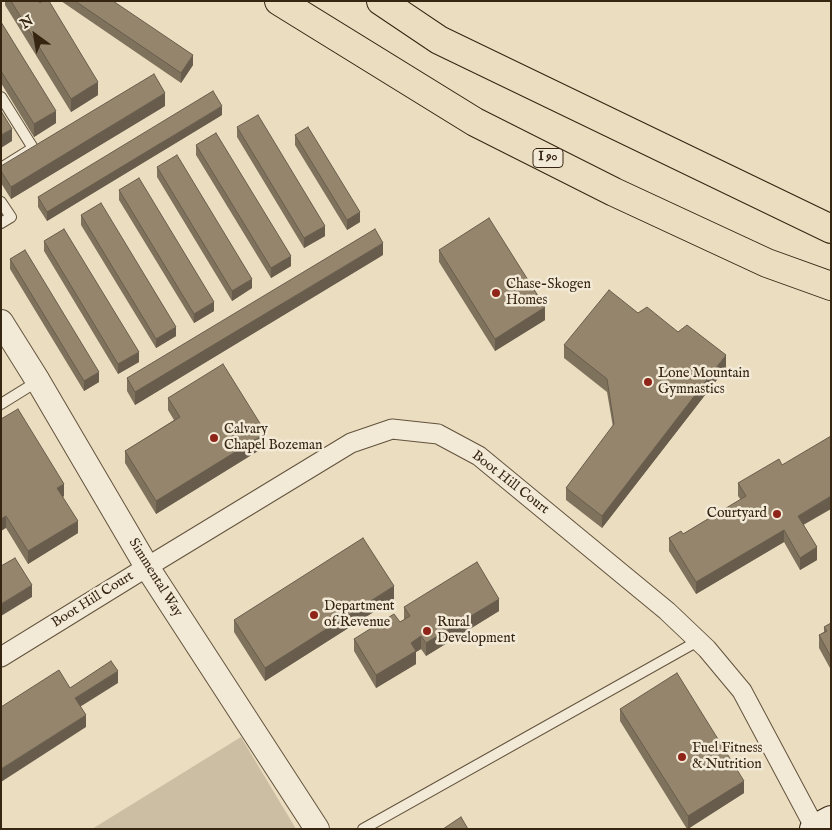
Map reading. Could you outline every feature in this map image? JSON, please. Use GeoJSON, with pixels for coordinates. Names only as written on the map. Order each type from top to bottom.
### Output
{"type":"FeatureCollection","features":[{"type":"Feature","properties":{"kind":"highway","name":"I 90"},"geometry":{"type":"LineString","coordinates":[[279,1],[475,122],[614,192],[767,263],[831,286]]}},
{"type":"Feature","properties":{"kind":"highway"},"geometry":{"type":"LineString","coordinates":[[381,1],[439,40],[831,229]]}},
{"type":"Feature","properties":{"kind":"main road"},"geometry":{"type":"LineString","coordinates":[[815,829],[831,820]]}},
{"type":"Feature","properties":{"kind":"street","name":"Simmental Way"},"geometry":{"type":"LineString","coordinates":[[1,322],[147,566],[317,829]]}},
{"type":"Feature","properties":{"kind":"street","name":"Boot Hill Court"},"geometry":{"type":"LineString","coordinates":[[1,657],[351,443],[392,429],[438,434],[479,456],[667,611],[707,650],[742,691],[815,829]]}},
{"type":"Feature","properties":{"kind":"lane"},"geometry":{"type":"LineString","coordinates":[[1,96],[33,148],[1,168]]}},
{"type":"Feature","properties":{"kind":"lane"},"geometry":{"type":"LineString","coordinates":[[1,202],[11,217],[1,223]]}},
{"type":"Feature","properties":{"kind":"lane"},"geometry":{"type":"LineString","coordinates":[[1,404],[38,381]]}},
{"type":"Feature","properties":{"kind":"lane"},"geometry":{"type":"LineString","coordinates":[[363,829],[698,641]]}},
{"type":"Feature","properties":{"kind":"shaded area"},"geometry":{"type":"Polygon","coordinates":[[[241,737],[296,829],[92,829],[241,737]]]}},
{"type":"Feature","properties":{"kind":"building"},"geometry":{"type":"Polygon","coordinates":[[[11,1],[39,1],[40,3],[49,1],[98,82],[71,99],[11,1]]]}},
{"type":"Feature","properties":{"kind":"building"},"geometry":{"type":"Polygon","coordinates":[[[75,1],[113,1],[193,55],[181,73],[75,1]]]}},
{"type":"Feature","properties":{"kind":"building"},"geometry":{"type":"Polygon","coordinates":[[[1,22],[56,111],[34,124],[1,71],[1,22]]]}},
{"type":"Feature","properties":{"kind":"building"},"geometry":{"type":"Polygon","coordinates":[[[154,74],[165,93],[11,187],[1,171],[1,166],[154,74]]]}},
{"type":"Feature","properties":{"kind":"building"},"geometry":{"type":"Polygon","coordinates":[[[213,91],[222,106],[47,212],[38,197],[213,91]]]}},
{"type":"Feature","properties":{"kind":"building"},"geometry":{"type":"Polygon","coordinates":[[[1,111],[12,129],[1,135],[1,111]]]}},
{"type":"Feature","properties":{"kind":"building"},"geometry":{"type":"Polygon","coordinates":[[[258,115],[325,226],[304,238],[237,127],[258,115]]]}},
{"type":"Feature","properties":{"kind":"building"},"geometry":{"type":"Polygon","coordinates":[[[308,127],[360,212],[347,220],[295,135],[308,127]]]}},
{"type":"Feature","properties":{"kind":"building"},"geometry":{"type":"Polygon","coordinates":[[[216,133],[291,256],[271,268],[196,145],[216,133]]]}},
{"type":"Feature","properties":{"kind":"building"},"geometry":{"type":"Polygon","coordinates":[[[177,155],[252,279],[232,291],[157,167],[177,155]]]}},
{"type":"Feature","properties":{"kind":"building"},"geometry":{"type":"Polygon","coordinates":[[[139,178],[214,302],[194,314],[119,190],[139,178]]]}},
{"type":"Feature","properties":{"kind":"building"},"geometry":{"type":"Polygon","coordinates":[[[101,203],[176,327],[156,339],[81,215],[101,203]]]}},
{"type":"Feature","properties":{"kind":"building"},"geometry":{"type":"Polygon","coordinates":[[[489,218],[545,307],[495,339],[439,250],[489,218]]]}},
{"type":"Feature","properties":{"kind":"building"},"geometry":{"type":"Polygon","coordinates":[[[64,229],[139,352],[118,364],[44,241],[64,229]]]}},
{"type":"Feature","properties":{"kind":"building"},"geometry":{"type":"Polygon","coordinates":[[[375,229],[383,243],[135,392],[127,378],[375,229]]]}},
{"type":"Feature","properties":{"kind":"building"},"geometry":{"type":"Polygon","coordinates":[[[25,250],[99,372],[84,381],[10,259],[25,250]]]}},
{"type":"Feature","properties":{"kind":"building"},"geometry":{"type":"Polygon","coordinates":[[[609,290],[638,313],[647,307],[678,332],[687,325],[726,355],[602,516],[566,488],[614,424],[607,379],[564,345],[609,290]]]}},
{"type":"Feature","properties":{"kind":"building","name":"Calvary Chapel Bozeman"},"geometry":{"type":"Polygon","coordinates":[[[223,364],[266,433],[156,501],[125,451],[180,417],[168,398],[223,364]]]}},
{"type":"Feature","properties":{"kind":"building"},"geometry":{"type":"Polygon","coordinates":[[[18,409],[64,484],[57,488],[78,521],[28,551],[6,516],[1,519],[1,419],[18,409]]]}},
{"type":"Feature","properties":{"kind":"building"},"geometry":{"type":"Polygon","coordinates":[[[831,436],[831,496],[798,516],[817,547],[800,558],[784,530],[696,582],[669,538],[681,531],[683,534],[746,496],[738,483],[779,459],[782,465],[831,436]]]}},
{"type":"Feature","properties":{"kind":"building"},"geometry":{"type":"Polygon","coordinates":[[[363,538],[394,586],[265,668],[234,620],[363,538]]]}},
{"type":"Feature","properties":{"kind":"building"},"geometry":{"type":"Polygon","coordinates":[[[15,558],[32,585],[1,604],[1,566],[15,558]]]}},
{"type":"Feature","properties":{"kind":"building"},"geometry":{"type":"Polygon","coordinates":[[[477,562],[499,599],[426,643],[421,636],[411,643],[416,651],[376,675],[354,639],[394,614],[400,622],[410,616],[404,607],[477,562]]]}},
{"type":"Feature","properties":{"kind":"building"},"geometry":{"type":"Polygon","coordinates":[[[831,623],[831,657],[819,635],[827,631],[824,627],[831,623]]]}},
{"type":"Feature","properties":{"kind":"building"},"geometry":{"type":"Polygon","coordinates":[[[111,661],[118,671],[75,698],[86,715],[1,769],[1,707],[59,670],[70,688],[111,661]]]}},
{"type":"Feature","properties":{"kind":"building"},"geometry":{"type":"Polygon","coordinates":[[[677,673],[744,781],[688,816],[620,709],[677,673]]]}},
{"type":"Feature","properties":{"kind":"building"},"geometry":{"type":"Polygon","coordinates":[[[461,817],[468,829],[443,829],[461,817]]]}},
{"type":"Feature","properties":{"kind":"place","name":"Chase-Skogen Homes"},"geometry":{"type":"Point","coordinates":[496,293]}},
{"type":"Feature","properties":{"kind":"place","name":"Lone Mountain Gymnastics"},"geometry":{"type":"Point","coordinates":[648,382]}},
{"type":"Feature","properties":{"kind":"place","name":"Calvary Chapel Bozeman"},"geometry":{"type":"Point","coordinates":[214,438]}},
{"type":"Feature","properties":{"kind":"place","name":"Courtyard"},"geometry":{"type":"Point","coordinates":[777,514]}},
{"type":"Feature","properties":{"kind":"place","name":"Department of Revenue"},"geometry":{"type":"Point","coordinates":[314,615]}},
{"type":"Feature","properties":{"kind":"place","name":"Rural Development"},"geometry":{"type":"Point","coordinates":[427,631]}},
{"type":"Feature","properties":{"kind":"place","name":"Fuel Fitness & Nutrition"},"geometry":{"type":"Point","coordinates":[682,757]}}]}
